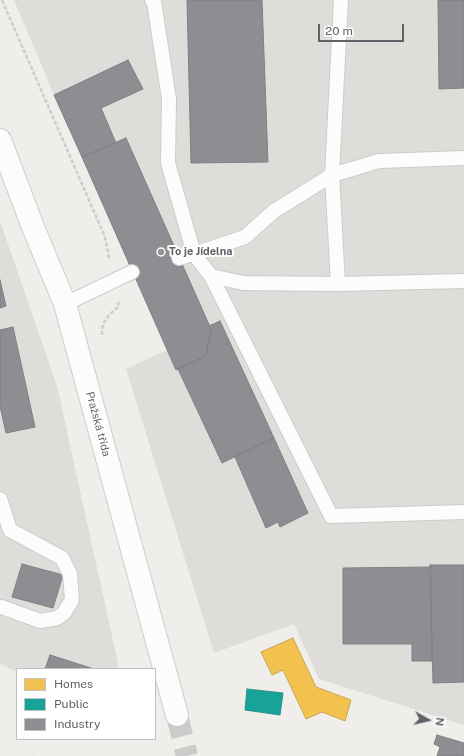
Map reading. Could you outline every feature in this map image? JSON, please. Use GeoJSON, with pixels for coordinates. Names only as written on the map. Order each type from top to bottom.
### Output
{"type":"FeatureCollection","features":[{"type":"Feature","properties":{"kind":"street","name":"Pražská třída"},"geometry":{"type":"LineString","coordinates":[[0,140],[6,170],[33,227],[65,304],[177,716]]}},
{"type":"Feature","properties":{"kind":"lane"},"geometry":{"type":"LineString","coordinates":[[152,0],[154,2],[168,99],[168,163],[194,254],[212,276],[331,516],[464,512]]}},
{"type":"Feature","properties":{"kind":"lane"},"geometry":{"type":"LineString","coordinates":[[338,284],[332,175],[341,0]]}},
{"type":"Feature","properties":{"kind":"lane"},"geometry":{"type":"LineString","coordinates":[[179,258],[245,237],[274,211],[332,175],[379,161],[464,158]]}},
{"type":"Feature","properties":{"kind":"lane"},"geometry":{"type":"LineString","coordinates":[[65,304],[132,272]]}},
{"type":"Feature","properties":{"kind":"lane"},"geometry":{"type":"LineString","coordinates":[[212,276],[243,283],[338,284],[464,281]]}},
{"type":"Feature","properties":{"kind":"lane"},"geometry":{"type":"LineString","coordinates":[[0,499],[5,535],[62,558],[70,574],[72,600],[64,613],[57,618],[40,621],[2,607]]}},
{"type":"Feature","properties":{"kind":"path"},"geometry":{"type":"LineString","coordinates":[[2,0],[104,237],[119,306],[103,324],[102,332],[104,340]]}},
{"type":"Feature","properties":{"kind":"shaded area"},"geometry":{"type":"Polygon","coordinates":[[[14,0],[464,0],[464,725],[319,679],[294,624],[214,653],[126,369],[167,350],[54,95],[14,0]]]}},
{"type":"Feature","properties":{"kind":"shaded area"},"geometry":{"type":"Polygon","coordinates":[[[0,221],[57,386],[118,663],[117,668],[16,668],[16,672],[0,664],[0,221]]]}},
{"type":"Feature","properties":{"kind":"building: Homes"},"geometry":{"type":"Polygon","coordinates":[[[293,638],[316,687],[351,700],[345,721],[322,712],[306,719],[283,670],[272,675],[261,652],[293,638]]]}},
{"type":"Feature","properties":{"kind":"building: Public"},"geometry":{"type":"Polygon","coordinates":[[[247,689],[283,693],[280,715],[245,710],[247,689]]]}},
{"type":"Feature","properties":{"kind":"building: Industry"},"geometry":{"type":"Polygon","coordinates":[[[187,0],[262,0],[268,162],[191,163],[187,0]]]}},
{"type":"Feature","properties":{"kind":"building: Industry"},"geometry":{"type":"Polygon","coordinates":[[[438,0],[464,0],[464,88],[439,89],[438,0]]]}},
{"type":"Feature","properties":{"kind":"building: Industry"},"geometry":{"type":"Polygon","coordinates":[[[128,60],[143,89],[101,108],[116,143],[82,157],[54,95],[128,60]]]}},
{"type":"Feature","properties":{"kind":"building: Industry"},"geometry":{"type":"Polygon","coordinates":[[[126,138],[211,329],[206,356],[176,370],[82,157],[126,138]]]}},
{"type":"Feature","properties":{"kind":"building: Industry"},"geometry":{"type":"Polygon","coordinates":[[[0,280],[6,306],[0,308],[0,280]]]}},
{"type":"Feature","properties":{"kind":"building: Industry"},"geometry":{"type":"Polygon","coordinates":[[[220,321],[274,438],[222,463],[178,369],[206,356],[211,329],[209,326],[220,321]]]}},
{"type":"Feature","properties":{"kind":"building: Industry"},"geometry":{"type":"Polygon","coordinates":[[[13,327],[35,427],[6,433],[0,406],[0,330],[13,327]]]}},
{"type":"Feature","properties":{"kind":"building: Industry"},"geometry":{"type":"Polygon","coordinates":[[[274,438],[308,513],[280,527],[278,522],[266,528],[235,457],[274,438]]]}},
{"type":"Feature","properties":{"kind":"building: Industry"},"geometry":{"type":"Polygon","coordinates":[[[22,564],[63,575],[53,608],[12,597],[22,564]]]}},
{"type":"Feature","properties":{"kind":"building: Industry"},"geometry":{"type":"Polygon","coordinates":[[[430,565],[464,565],[464,682],[433,683],[430,565]]]}},
{"type":"Feature","properties":{"kind":"building: Industry"},"geometry":{"type":"Polygon","coordinates":[[[431,567],[432,661],[412,661],[412,644],[343,644],[343,568],[431,567]]]}},
{"type":"Feature","properties":{"kind":"building: Industry"},"geometry":{"type":"Polygon","coordinates":[[[50,655],[91,668],[45,668],[50,655]]]}},
{"type":"Feature","properties":{"kind":"building: Industry"},"geometry":{"type":"Polygon","coordinates":[[[437,735],[464,743],[464,756],[437,756],[440,747],[434,744],[437,735]]]}},
{"type":"Feature","properties":{"kind":"tunnel"},"geometry":{"type":"LineString","coordinates":[[177,715],[187,756]]}},
{"type":"Feature","properties":{"kind":"railway"},"geometry":{"type":"LineString","coordinates":[[0,739],[38,756]]}},
{"type":"Feature","properties":{"kind":"place","name":"To je Jídelna"},"geometry":{"type":"Point","coordinates":[161,252]}}]}
